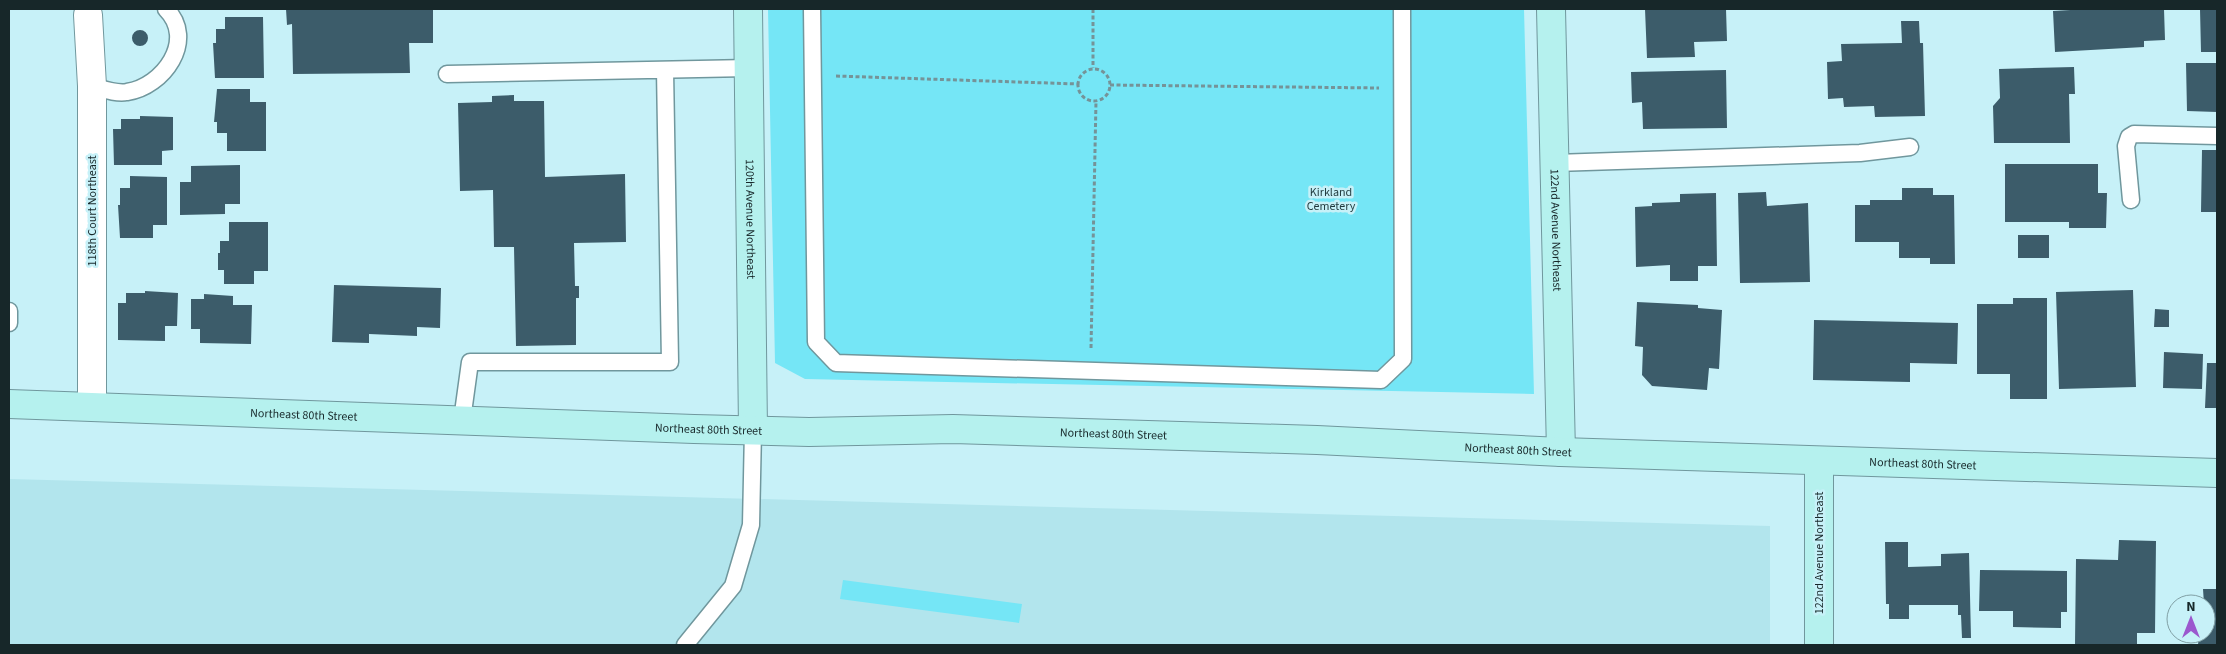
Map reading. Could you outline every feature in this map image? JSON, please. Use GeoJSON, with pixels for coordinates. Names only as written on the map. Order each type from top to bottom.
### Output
{"type":"FeatureCollection","features":[{"type":"Feature","properties":{"kind":"street","name":"120th Avenue Northeast"},"geometry":{"type":"LineString","coordinates":[[748,9],[753,430]]}},
{"type":"Feature","properties":{"kind":"street","name":"122nd Avenue Northeast"},"geometry":{"type":"LineString","coordinates":[[1551,9],[1561,452]]}},
{"type":"Feature","properties":{"kind":"street","name":"118th Court Northeast"},"geometry":{"type":"LineString","coordinates":[[89,12],[92,86],[92,406]]}},
{"type":"Feature","properties":{"kind":"street","name":"Northeast 80th Street"},"geometry":{"type":"LineString","coordinates":[[9,404],[809,432],[953,429],[1317,440],[1819,462],[2217,473]]}},
{"type":"Feature","properties":{"kind":"street","name":"122nd Avenue Northeast"},"geometry":{"type":"LineString","coordinates":[[1819,462],[1820,645]]}},
{"type":"Feature","properties":{"kind":"lane"},"geometry":{"type":"LineString","coordinates":[[92,86],[126,92],[149,84],[163,74],[174,58],[177,42],[176,25],[166,9]]}},
{"type":"Feature","properties":{"kind":"lane"},"geometry":{"type":"LineString","coordinates":[[812,9],[816,342],[836,363],[1381,380],[1403,359],[1402,9]]}},
{"type":"Feature","properties":{"kind":"lane"},"geometry":{"type":"LineString","coordinates":[[447,74],[749,68]]}},
{"type":"Feature","properties":{"kind":"lane"},"geometry":{"type":"LineString","coordinates":[[462,420],[470,362],[670,362],[665,70]]}},
{"type":"Feature","properties":{"kind":"lane"},"geometry":{"type":"LineString","coordinates":[[2131,200],[2126,146],[2129,137],[2134,134],[2217,136]]}},
{"type":"Feature","properties":{"kind":"lane"},"geometry":{"type":"LineString","coordinates":[[1554,163],[1860,153],[1910,147]]}},
{"type":"Feature","properties":{"kind":"lane"},"geometry":{"type":"LineString","coordinates":[[9,311],[9,323]]}},
{"type":"Feature","properties":{"kind":"lane"},"geometry":{"type":"LineString","coordinates":[[687,645],[733,586],[751,525],[753,430]]}},
{"type":"Feature","properties":{"kind":"path"},"geometry":{"type":"LineString","coordinates":[[1093,9],[1093,68]]}},
{"type":"Feature","properties":{"kind":"path"},"geometry":{"type":"LineString","coordinates":[[1093,68],[1107,75],[1110,85],[1106,95],[1096,100],[1081,94],[1078,84],[1083,73],[1093,68]]}},
{"type":"Feature","properties":{"kind":"path"},"geometry":{"type":"LineString","coordinates":[[813,76],[1078,84]]}},
{"type":"Feature","properties":{"kind":"path"},"geometry":{"type":"LineString","coordinates":[[1110,85],[1402,88]]}},
{"type":"Feature","properties":{"kind":"path"},"geometry":{"type":"LineString","coordinates":[[1091,371],[1096,100]]}},
{"type":"Feature","properties":{"kind":"shaded area"},"geometry":{"type":"Polygon","coordinates":[[[9,479],[1770,526],[1770,645],[9,645],[9,479]]]}},
{"type":"Feature","properties":{"kind":"green space","name":"Kirkland Cemetery"},"geometry":{"type":"Polygon","coordinates":[[[768,9],[1524,9],[1534,394],[805,379],[775,363],[768,9]]]}},
{"type":"Feature","properties":{"kind":"green space"},"geometry":{"type":"Polygon","coordinates":[[[843,580],[1022,604],[1019,623],[840,599],[843,580]]]}},
{"type":"Feature","properties":{"kind":"building"},"geometry":{"type":"Polygon","coordinates":[[[286,9],[433,9],[433,43],[409,43],[410,73],[293,74],[292,24],[287,25],[286,9]]]}},
{"type":"Feature","properties":{"kind":"building"},"geometry":{"type":"Polygon","coordinates":[[[1645,9],[1726,9],[1727,41],[1694,42],[1695,57],[1647,58],[1645,9]]]}},
{"type":"Feature","properties":{"kind":"building"},"geometry":{"type":"Polygon","coordinates":[[[2164,9],[2165,40],[2144,41],[2144,47],[2055,52],[2053,11],[2164,9]]]}},
{"type":"Feature","properties":{"kind":"building"},"geometry":{"type":"Polygon","coordinates":[[[2200,9],[2217,9],[2217,52],[2201,52],[2200,9]]]}},
{"type":"Feature","properties":{"kind":"building"},"geometry":{"type":"Polygon","coordinates":[[[225,17],[263,17],[264,78],[215,78],[213,43],[216,43],[216,29],[225,29],[225,17]]]}},
{"type":"Feature","properties":{"kind":"building"},"geometry":{"type":"Polygon","coordinates":[[[1901,21],[1919,21],[1920,43],[1923,43],[1925,116],[1875,117],[1874,106],[1844,107],[1843,98],[1828,99],[1827,62],[1842,61],[1841,44],[1902,43],[1901,21]]]}},
{"type":"Feature","properties":{"kind":"building"},"geometry":{"type":"Polygon","coordinates":[[[140,30],[146,32],[148,38],[146,44],[140,46],[134,44],[132,38],[134,32],[140,30]]]}},
{"type":"Feature","properties":{"kind":"building"},"geometry":{"type":"Polygon","coordinates":[[[2186,63],[2217,63],[2217,112],[2187,111],[2186,63]]]}},
{"type":"Feature","properties":{"kind":"building"},"geometry":{"type":"Polygon","coordinates":[[[2074,67],[2075,94],[2069,94],[2070,143],[1994,143],[1993,106],[2000,98],[1999,69],[2074,67]]]}},
{"type":"Feature","properties":{"kind":"building"},"geometry":{"type":"Polygon","coordinates":[[[1726,70],[1727,128],[1643,129],[1642,102],[1632,103],[1631,72],[1726,70]]]}},
{"type":"Feature","properties":{"kind":"building"},"geometry":{"type":"Polygon","coordinates":[[[217,89],[250,89],[250,102],[266,102],[266,151],[227,151],[227,133],[217,133],[217,122],[214,122],[217,89]]]}},
{"type":"Feature","properties":{"kind":"building"},"geometry":{"type":"Polygon","coordinates":[[[514,95],[514,101],[544,101],[545,177],[625,174],[626,242],[574,243],[575,286],[579,286],[579,298],[576,298],[576,345],[516,346],[514,247],[494,247],[493,190],[460,191],[458,103],[492,102],[492,96],[514,95]]]}},
{"type":"Feature","properties":{"kind":"building"},"geometry":{"type":"Polygon","coordinates":[[[140,116],[173,117],[173,150],[162,151],[162,165],[114,165],[113,129],[121,129],[121,119],[140,119],[140,116]]]}},
{"type":"Feature","properties":{"kind":"building"},"geometry":{"type":"Polygon","coordinates":[[[2202,150],[2217,150],[2217,212],[2201,212],[2202,150]]]}},
{"type":"Feature","properties":{"kind":"building"},"geometry":{"type":"Polygon","coordinates":[[[2005,164],[2098,164],[2098,193],[2107,193],[2106,228],[2069,228],[2069,222],[2005,222],[2005,164]]]}},
{"type":"Feature","properties":{"kind":"building"},"geometry":{"type":"Polygon","coordinates":[[[240,165],[240,204],[225,204],[225,214],[180,215],[180,182],[191,182],[191,166],[240,165]]]}},
{"type":"Feature","properties":{"kind":"building"},"geometry":{"type":"Polygon","coordinates":[[[130,176],[167,177],[167,225],[153,225],[153,238],[120,238],[118,205],[120,205],[120,188],[130,188],[130,176]]]}},
{"type":"Feature","properties":{"kind":"building"},"geometry":{"type":"Polygon","coordinates":[[[1902,188],[1933,188],[1933,195],[1954,195],[1955,264],[1930,264],[1930,258],[1899,258],[1899,242],[1855,242],[1855,205],[1870,205],[1870,200],[1902,200],[1902,188]]]}},
{"type":"Feature","properties":{"kind":"building"},"geometry":{"type":"Polygon","coordinates":[[[1766,192],[1767,206],[1808,203],[1810,282],[1740,283],[1738,193],[1766,192]]]}},
{"type":"Feature","properties":{"kind":"building"},"geometry":{"type":"Polygon","coordinates":[[[1716,193],[1717,266],[1698,266],[1698,281],[1670,281],[1670,265],[1636,267],[1635,207],[1652,206],[1652,203],[1680,202],[1680,194],[1716,193]]]}},
{"type":"Feature","properties":{"kind":"building"},"geometry":{"type":"Polygon","coordinates":[[[229,222],[268,222],[268,271],[254,271],[254,284],[224,284],[224,270],[218,270],[220,241],[229,241],[229,222]]]}},
{"type":"Feature","properties":{"kind":"building"},"geometry":{"type":"Polygon","coordinates":[[[2018,235],[2049,235],[2049,258],[2018,258],[2018,235]]]}},
{"type":"Feature","properties":{"kind":"building"},"geometry":{"type":"Polygon","coordinates":[[[334,285],[441,288],[440,328],[417,327],[417,336],[369,334],[369,343],[332,342],[334,285]]]}},
{"type":"Feature","properties":{"kind":"building"},"geometry":{"type":"Polygon","coordinates":[[[2133,290],[2136,387],[2059,389],[2056,292],[2133,290]]]}},
{"type":"Feature","properties":{"kind":"building"},"geometry":{"type":"Polygon","coordinates":[[[145,291],[178,293],[177,326],[165,326],[165,341],[118,340],[118,303],[126,303],[126,293],[145,293],[145,291]]]}},
{"type":"Feature","properties":{"kind":"building"},"geometry":{"type":"Polygon","coordinates":[[[204,294],[233,296],[233,305],[252,305],[251,344],[200,343],[200,329],[191,329],[191,299],[204,299],[204,294]]]}},
{"type":"Feature","properties":{"kind":"building"},"geometry":{"type":"Polygon","coordinates":[[[2013,298],[2047,298],[2047,399],[2010,399],[2010,374],[1977,374],[1977,304],[2013,304],[2013,298]]]}},
{"type":"Feature","properties":{"kind":"building"},"geometry":{"type":"Polygon","coordinates":[[[1637,302],[1698,305],[1698,308],[1722,310],[1719,369],[1709,368],[1707,390],[1652,386],[1642,375],[1643,347],[1635,346],[1637,302]]]}},
{"type":"Feature","properties":{"kind":"building"},"geometry":{"type":"Polygon","coordinates":[[[2155,309],[2169,310],[2169,327],[2154,327],[2155,309]]]}},
{"type":"Feature","properties":{"kind":"building"},"geometry":{"type":"Polygon","coordinates":[[[1814,320],[1958,323],[1957,364],[1910,363],[1910,382],[1813,380],[1814,320]]]}},
{"type":"Feature","properties":{"kind":"building"},"geometry":{"type":"Polygon","coordinates":[[[2164,352],[2203,354],[2202,389],[2163,388],[2164,352]]]}},
{"type":"Feature","properties":{"kind":"building"},"geometry":{"type":"Polygon","coordinates":[[[2207,363],[2217,363],[2217,408],[2205,408],[2207,363]]]}},
{"type":"Feature","properties":{"kind":"building"},"geometry":{"type":"Polygon","coordinates":[[[2119,540],[2156,541],[2155,633],[2137,633],[2137,645],[2075,644],[2076,559],[2118,560],[2119,540]]]}},
{"type":"Feature","properties":{"kind":"building"},"geometry":{"type":"Polygon","coordinates":[[[1885,542],[1908,542],[1908,567],[1941,566],[1941,554],[1969,553],[1971,638],[1962,638],[1961,615],[1958,615],[1958,605],[1909,605],[1909,619],[1889,619],[1889,604],[1886,604],[1885,542]]]}},
{"type":"Feature","properties":{"kind":"building"},"geometry":{"type":"Polygon","coordinates":[[[1980,570],[2067,571],[2067,612],[2061,612],[2061,628],[2013,627],[2013,611],[1979,611],[1980,570]]]}},
{"type":"Feature","properties":{"kind":"building"},"geometry":{"type":"Polygon","coordinates":[[[2203,589],[2217,589],[2217,645],[2198,645],[2216,644],[2216,594],[2203,594],[2203,589]]]}}]}
